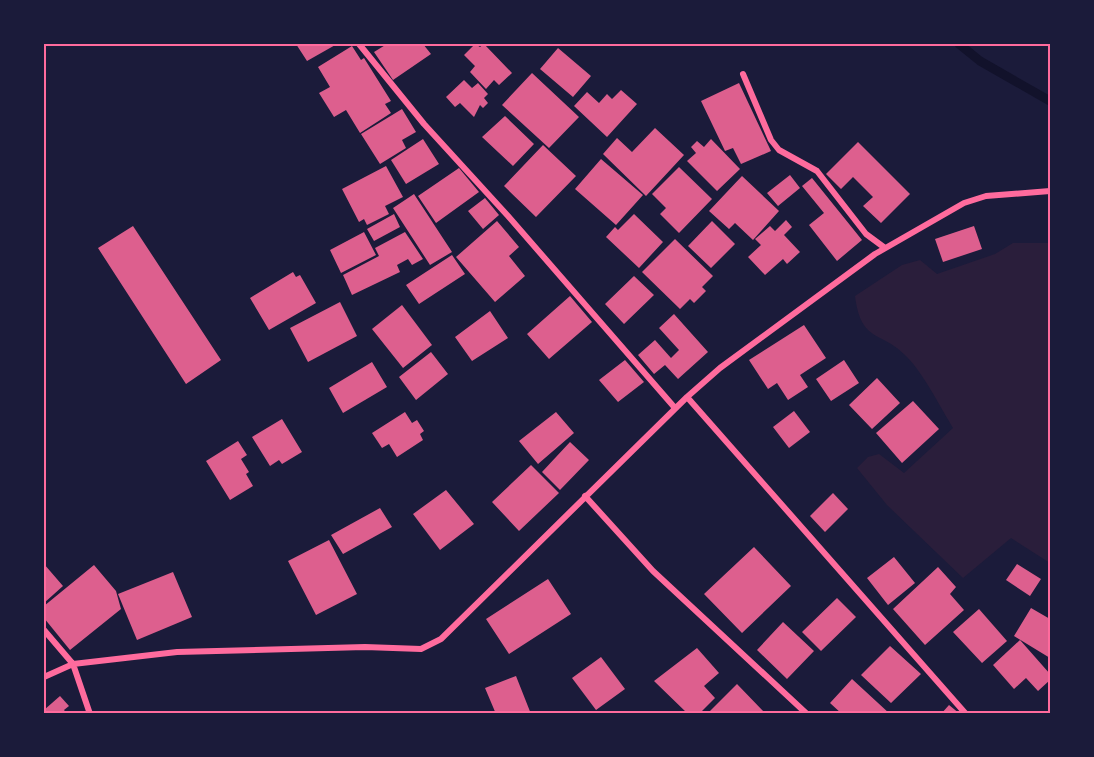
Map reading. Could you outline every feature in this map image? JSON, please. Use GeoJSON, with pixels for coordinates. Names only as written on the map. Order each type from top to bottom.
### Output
{"type":"FeatureCollection","features":[{"type":"Feature","properties":{"kind":"street"},"geometry":{"type":"LineString","coordinates":[[359,44],[423,124],[508,216],[675,408]]}},
{"type":"Feature","properties":{"kind":"street"},"geometry":{"type":"LineString","coordinates":[[742,74],[771,140],[779,150],[817,171],[866,234],[885,248]]}},
{"type":"Feature","properties":{"kind":"street"},"geometry":{"type":"LineString","coordinates":[[44,677],[73,664],[177,652],[354,647],[421,649],[441,639],[675,408],[720,368],[885,248],[964,203],[986,196],[1050,192]]}},
{"type":"Feature","properties":{"kind":"street"},"geometry":{"type":"LineString","coordinates":[[687,397],[966,714]]}},
{"type":"Feature","properties":{"kind":"street"},"geometry":{"type":"LineString","coordinates":[[585,496],[653,571],[807,714]]}},
{"type":"Feature","properties":{"kind":"street"},"geometry":{"type":"LineString","coordinates":[[44,630],[73,664],[90,714]]}},
{"type":"Feature","properties":{"kind":"shaded area"},"geometry":{"type":"Polygon","coordinates":[[[1013,243],[1050,243],[1050,563],[1011,538],[963,578],[887,505],[857,468],[868,457],[879,454],[904,473],[953,428],[925,381],[907,357],[867,329],[858,311],[855,296],[902,265],[920,260],[937,274],[995,254],[1013,243]]]}},
{"type":"Feature","properties":{"kind":"building"},"geometry":{"type":"Polygon","coordinates":[[[296,44],[337,44],[307,61],[296,44]]]}},
{"type":"Feature","properties":{"kind":"building"},"geometry":{"type":"Polygon","coordinates":[[[387,44],[423,44],[431,54],[393,80],[374,52],[387,44]]]}},
{"type":"Feature","properties":{"kind":"building"},"geometry":{"type":"Polygon","coordinates":[[[475,44],[480,47],[484,44],[512,73],[499,85],[494,80],[486,89],[470,72],[475,66],[464,55],[475,44]]]}},
{"type":"Feature","properties":{"kind":"building"},"geometry":{"type":"Polygon","coordinates":[[[352,46],[361,60],[364,58],[391,101],[385,104],[391,113],[360,133],[346,110],[334,117],[319,93],[330,87],[318,67],[352,46]]]}},
{"type":"Feature","properties":{"kind":"building"},"geometry":{"type":"Polygon","coordinates":[[[558,48],[591,76],[573,97],[540,69],[558,48]]]}},
{"type":"Feature","properties":{"kind":"building"},"geometry":{"type":"Polygon","coordinates":[[[532,73],[579,117],[549,148],[502,105],[532,73]]]}},
{"type":"Feature","properties":{"kind":"building"},"geometry":{"type":"Polygon","coordinates":[[[464,80],[472,88],[478,83],[488,94],[484,98],[488,103],[483,108],[480,105],[474,117],[460,103],[455,107],[446,97],[464,80]]]}},
{"type":"Feature","properties":{"kind":"building"},"geometry":{"type":"Polygon","coordinates":[[[739,83],[771,151],[741,164],[733,148],[725,151],[701,101],[739,83]]]}},
{"type":"Feature","properties":{"kind":"building"},"geometry":{"type":"Polygon","coordinates":[[[621,90],[637,104],[607,137],[574,106],[587,92],[599,103],[607,94],[612,99],[621,90]]]}},
{"type":"Feature","properties":{"kind":"building"},"geometry":{"type":"Polygon","coordinates":[[[402,109],[416,132],[402,140],[406,148],[380,164],[361,134],[402,109]]]}},
{"type":"Feature","properties":{"kind":"building"},"geometry":{"type":"Polygon","coordinates":[[[505,116],[534,144],[513,166],[482,137],[505,116]]]}},
{"type":"Feature","properties":{"kind":"building"},"geometry":{"type":"Polygon","coordinates":[[[655,128],[684,155],[646,196],[603,154],[617,138],[632,152],[655,128]]]}},
{"type":"Feature","properties":{"kind":"building"},"geometry":{"type":"Polygon","coordinates":[[[423,139],[439,164],[406,184],[391,160],[423,139]]]}},
{"type":"Feature","properties":{"kind":"building"},"geometry":{"type":"Polygon","coordinates":[[[711,139],[740,169],[717,191],[687,161],[696,153],[691,147],[697,141],[704,147],[711,139]]]}},
{"type":"Feature","properties":{"kind":"building"},"geometry":{"type":"Polygon","coordinates":[[[858,142],[910,194],[881,223],[863,206],[873,197],[853,177],[841,189],[826,174],[858,142]]]}},
{"type":"Feature","properties":{"kind":"building"},"geometry":{"type":"Polygon","coordinates":[[[543,145],[576,176],[536,217],[504,186],[543,145]]]}},
{"type":"Feature","properties":{"kind":"building"},"geometry":{"type":"Polygon","coordinates":[[[601,159],[643,195],[616,225],[575,189],[601,159]]]}},
{"type":"Feature","properties":{"kind":"building"},"geometry":{"type":"Polygon","coordinates":[[[386,166],[403,197],[385,206],[389,214],[367,225],[364,219],[359,222],[342,189],[386,166]]]}},
{"type":"Feature","properties":{"kind":"building"},"geometry":{"type":"Polygon","coordinates":[[[679,167],[712,199],[679,233],[660,214],[666,208],[652,194],[679,167]]]}},
{"type":"Feature","properties":{"kind":"building"},"geometry":{"type":"Polygon","coordinates":[[[459,168],[479,192],[436,223],[418,196],[459,168]]]}},
{"type":"Feature","properties":{"kind":"building"},"geometry":{"type":"Polygon","coordinates":[[[790,175],[800,188],[778,206],[767,193],[790,175]]]}},
{"type":"Feature","properties":{"kind":"building"},"geometry":{"type":"Polygon","coordinates":[[[742,176],[779,211],[753,240],[735,223],[729,229],[709,211],[742,176]]]}},
{"type":"Feature","properties":{"kind":"building"},"geometry":{"type":"Polygon","coordinates":[[[812,178],[862,240],[837,261],[809,225],[824,213],[802,186],[812,178]]]}},
{"type":"Feature","properties":{"kind":"building"},"geometry":{"type":"Polygon","coordinates":[[[414,194],[452,252],[430,265],[393,208],[414,194]]]}},
{"type":"Feature","properties":{"kind":"building"},"geometry":{"type":"Polygon","coordinates":[[[485,198],[499,215],[483,229],[468,211],[485,198]]]}},
{"type":"Feature","properties":{"kind":"building"},"geometry":{"type":"Polygon","coordinates":[[[394,214],[400,227],[374,241],[367,229],[394,214]]]}},
{"type":"Feature","properties":{"kind":"building"},"geometry":{"type":"Polygon","coordinates":[[[634,214],[663,242],[639,268],[606,237],[615,227],[618,230],[634,214]]]}},
{"type":"Feature","properties":{"kind":"building"},"geometry":{"type":"Polygon","coordinates":[[[786,220],[792,227],[784,235],[800,252],[787,264],[783,259],[765,275],[748,257],[761,245],[755,239],[770,226],[775,231],[786,220]]]}},
{"type":"Feature","properties":{"kind":"building"},"geometry":{"type":"Polygon","coordinates":[[[497,221],[519,247],[509,256],[525,276],[495,302],[456,257],[497,221]]]}},
{"type":"Feature","properties":{"kind":"building"},"geometry":{"type":"Polygon","coordinates":[[[712,221],[735,244],[711,268],[688,246],[712,221]]]}},
{"type":"Feature","properties":{"kind":"building"},"geometry":{"type":"Polygon","coordinates":[[[133,226],[221,360],[186,384],[98,248],[133,226]]]}},
{"type":"Feature","properties":{"kind":"building"},"geometry":{"type":"Polygon","coordinates":[[[974,226],[982,249],[943,262],[935,239],[974,226]]]}},
{"type":"Feature","properties":{"kind":"building"},"geometry":{"type":"Polygon","coordinates":[[[364,232],[376,255],[341,273],[330,250],[364,232]]]}},
{"type":"Feature","properties":{"kind":"building"},"geometry":{"type":"Polygon","coordinates":[[[405,232],[423,259],[412,265],[408,259],[397,265],[400,272],[352,295],[343,275],[379,256],[375,248],[405,232]]]}},
{"type":"Feature","properties":{"kind":"building"},"geometry":{"type":"Polygon","coordinates":[[[675,239],[713,276],[702,287],[706,291],[694,303],[690,299],[680,309],[642,272],[675,239]]]}},
{"type":"Feature","properties":{"kind":"building"},"geometry":{"type":"Polygon","coordinates":[[[452,255],[465,274],[419,304],[406,285],[452,255]]]}},
{"type":"Feature","properties":{"kind":"building"},"geometry":{"type":"Polygon","coordinates":[[[293,272],[296,277],[300,275],[316,303],[269,330],[250,298],[293,272]]]}},
{"type":"Feature","properties":{"kind":"building"},"geometry":{"type":"Polygon","coordinates":[[[634,276],[654,295],[624,324],[605,304],[634,276]]]}},
{"type":"Feature","properties":{"kind":"building"},"geometry":{"type":"Polygon","coordinates":[[[570,296],[592,322],[549,359],[527,334],[570,296]]]}},
{"type":"Feature","properties":{"kind":"building"},"geometry":{"type":"Polygon","coordinates":[[[340,302],[357,336],[308,362],[290,328],[340,302]]]}},
{"type":"Feature","properties":{"kind":"building"},"geometry":{"type":"Polygon","coordinates":[[[402,305],[432,345],[403,368],[372,329],[402,305]]]}},
{"type":"Feature","properties":{"kind":"building"},"geometry":{"type":"Polygon","coordinates":[[[490,311],[508,338],[472,361],[455,337],[490,311]]]}},
{"type":"Feature","properties":{"kind":"building"},"geometry":{"type":"Polygon","coordinates":[[[674,314],[708,352],[678,379],[665,365],[654,374],[638,355],[655,340],[671,358],[679,350],[659,328],[674,314]]]}},
{"type":"Feature","properties":{"kind":"building"},"geometry":{"type":"Polygon","coordinates":[[[804,325],[826,358],[800,375],[808,387],[788,400],[777,383],[768,389],[749,360],[804,325]]]}},
{"type":"Feature","properties":{"kind":"building"},"geometry":{"type":"Polygon","coordinates":[[[431,352],[448,374],[416,400],[399,377],[431,352]]]}},
{"type":"Feature","properties":{"kind":"building"},"geometry":{"type":"Polygon","coordinates":[[[625,360],[644,382],[618,402],[599,380],[625,360]]]}},
{"type":"Feature","properties":{"kind":"building"},"geometry":{"type":"Polygon","coordinates":[[[844,360],[859,383],[831,401],[816,379],[844,360]]]}},
{"type":"Feature","properties":{"kind":"building"},"geometry":{"type":"Polygon","coordinates":[[[372,362],[387,387],[343,413],[329,388],[372,362]]]}},
{"type":"Feature","properties":{"kind":"building"},"geometry":{"type":"Polygon","coordinates":[[[877,378],[900,403],[872,429],[849,405],[877,378]]]}},
{"type":"Feature","properties":{"kind":"building"},"geometry":{"type":"Polygon","coordinates":[[[913,401],[939,429],[902,463],[876,433],[913,401]]]}},
{"type":"Feature","properties":{"kind":"building"},"geometry":{"type":"Polygon","coordinates":[[[794,411],[810,432],[789,448],[773,427],[794,411]]]}},
{"type":"Feature","properties":{"kind":"building"},"geometry":{"type":"Polygon","coordinates":[[[405,412],[412,423],[417,420],[424,431],[420,434],[423,440],[397,457],[389,444],[382,448],[372,433],[405,412]]]}},
{"type":"Feature","properties":{"kind":"building"},"geometry":{"type":"Polygon","coordinates":[[[556,412],[574,433],[538,464],[519,441],[556,412]]]}},
{"type":"Feature","properties":{"kind":"building"},"geometry":{"type":"Polygon","coordinates":[[[282,419],[302,452],[282,464],[279,460],[270,466],[252,437],[282,419]]]}},
{"type":"Feature","properties":{"kind":"building"},"geometry":{"type":"Polygon","coordinates":[[[238,441],[247,455],[241,459],[249,472],[246,474],[253,486],[230,500],[206,461],[238,441]]]}},
{"type":"Feature","properties":{"kind":"building"},"geometry":{"type":"Polygon","coordinates":[[[570,442],[589,460],[560,490],[542,472],[570,442]]]}},
{"type":"Feature","properties":{"kind":"building"},"geometry":{"type":"Polygon","coordinates":[[[531,465],[559,493],[519,531],[492,502],[531,465]]]}},
{"type":"Feature","properties":{"kind":"building"},"geometry":{"type":"Polygon","coordinates":[[[446,490],[474,524],[440,550],[413,514],[446,490]]]}},
{"type":"Feature","properties":{"kind":"building"},"geometry":{"type":"Polygon","coordinates":[[[833,493],[848,509],[825,532],[810,516],[833,493]]]}},
{"type":"Feature","properties":{"kind":"building"},"geometry":{"type":"Polygon","coordinates":[[[380,508],[392,527],[343,554],[331,535],[380,508]]]}},
{"type":"Feature","properties":{"kind":"building"},"geometry":{"type":"Polygon","coordinates":[[[329,540],[357,594],[316,615],[288,561],[329,540]]]}},
{"type":"Feature","properties":{"kind":"building"},"geometry":{"type":"Polygon","coordinates":[[[754,547],[791,586],[742,633],[704,594],[754,547]]]}},
{"type":"Feature","properties":{"kind":"building"},"geometry":{"type":"Polygon","coordinates":[[[894,557],[915,583],[888,605],[867,578],[894,557]]]}},
{"type":"Feature","properties":{"kind":"building"},"geometry":{"type":"Polygon","coordinates":[[[44,564],[63,586],[44,603],[44,564]]]}},
{"type":"Feature","properties":{"kind":"building"},"geometry":{"type":"Polygon","coordinates":[[[1017,564],[1041,579],[1030,596],[1006,580],[1017,564]]]}},
{"type":"Feature","properties":{"kind":"building"},"geometry":{"type":"Polygon","coordinates":[[[94,565],[116,591],[121,609],[70,650],[44,618],[44,606],[94,565]]]}},
{"type":"Feature","properties":{"kind":"building"},"geometry":{"type":"Polygon","coordinates":[[[938,567],[956,587],[950,594],[964,610],[925,645],[893,609],[938,567]]]}},
{"type":"Feature","properties":{"kind":"building"},"geometry":{"type":"Polygon","coordinates":[[[173,572],[192,617],[137,640],[118,594],[173,572]]]}},
{"type":"Feature","properties":{"kind":"building"},"geometry":{"type":"Polygon","coordinates":[[[548,579],[571,614],[509,654],[486,619],[548,579]]]}},
{"type":"Feature","properties":{"kind":"building"},"geometry":{"type":"Polygon","coordinates":[[[837,598],[856,617],[821,651],[802,632],[837,598]]]}},
{"type":"Feature","properties":{"kind":"building"},"geometry":{"type":"Polygon","coordinates":[[[1031,608],[1050,619],[1050,658],[1014,636],[1031,608]]]}},
{"type":"Feature","properties":{"kind":"building"},"geometry":{"type":"Polygon","coordinates":[[[979,609],[1007,641],[982,663],[953,632],[979,609]]]}},
{"type":"Feature","properties":{"kind":"building"},"geometry":{"type":"Polygon","coordinates":[[[783,622],[814,651],[787,679],[757,650],[783,622]]]}},
{"type":"Feature","properties":{"kind":"building"},"geometry":{"type":"Polygon","coordinates":[[[1020,640],[1050,674],[1050,680],[1038,691],[1026,678],[1014,689],[993,665],[1020,640]]]}},
{"type":"Feature","properties":{"kind":"building"},"geometry":{"type":"Polygon","coordinates":[[[890,646],[921,674],[891,703],[861,675],[890,646]]]}},
{"type":"Feature","properties":{"kind":"building"},"geometry":{"type":"Polygon","coordinates":[[[697,648],[719,673],[704,686],[715,698],[699,714],[688,714],[654,681],[697,648]]]}},
{"type":"Feature","properties":{"kind":"building"},"geometry":{"type":"Polygon","coordinates":[[[601,657],[625,689],[596,710],[572,678],[601,657]]]}},
{"type":"Feature","properties":{"kind":"building"},"geometry":{"type":"Polygon","coordinates":[[[516,676],[531,714],[496,714],[485,688],[516,676]]]}},
{"type":"Feature","properties":{"kind":"building"},"geometry":{"type":"Polygon","coordinates":[[[852,679],[890,714],[842,714],[830,703],[852,679]]]}},
{"type":"Feature","properties":{"kind":"building"},"geometry":{"type":"Polygon","coordinates":[[[737,684],[766,714],[707,714],[737,684]]]}},
{"type":"Feature","properties":{"kind":"building"},"geometry":{"type":"Polygon","coordinates":[[[60,696],[69,706],[64,710],[67,714],[44,714],[44,710],[60,696]]]}},
{"type":"Feature","properties":{"kind":"building"},"geometry":{"type":"Polygon","coordinates":[[[949,705],[960,714],[941,714],[949,705]]]}},
{"type":"Feature","properties":{"kind":"waterway"},"geometry":{"type":"LineString","coordinates":[[959,44],[980,61],[1050,101]]}}]}
